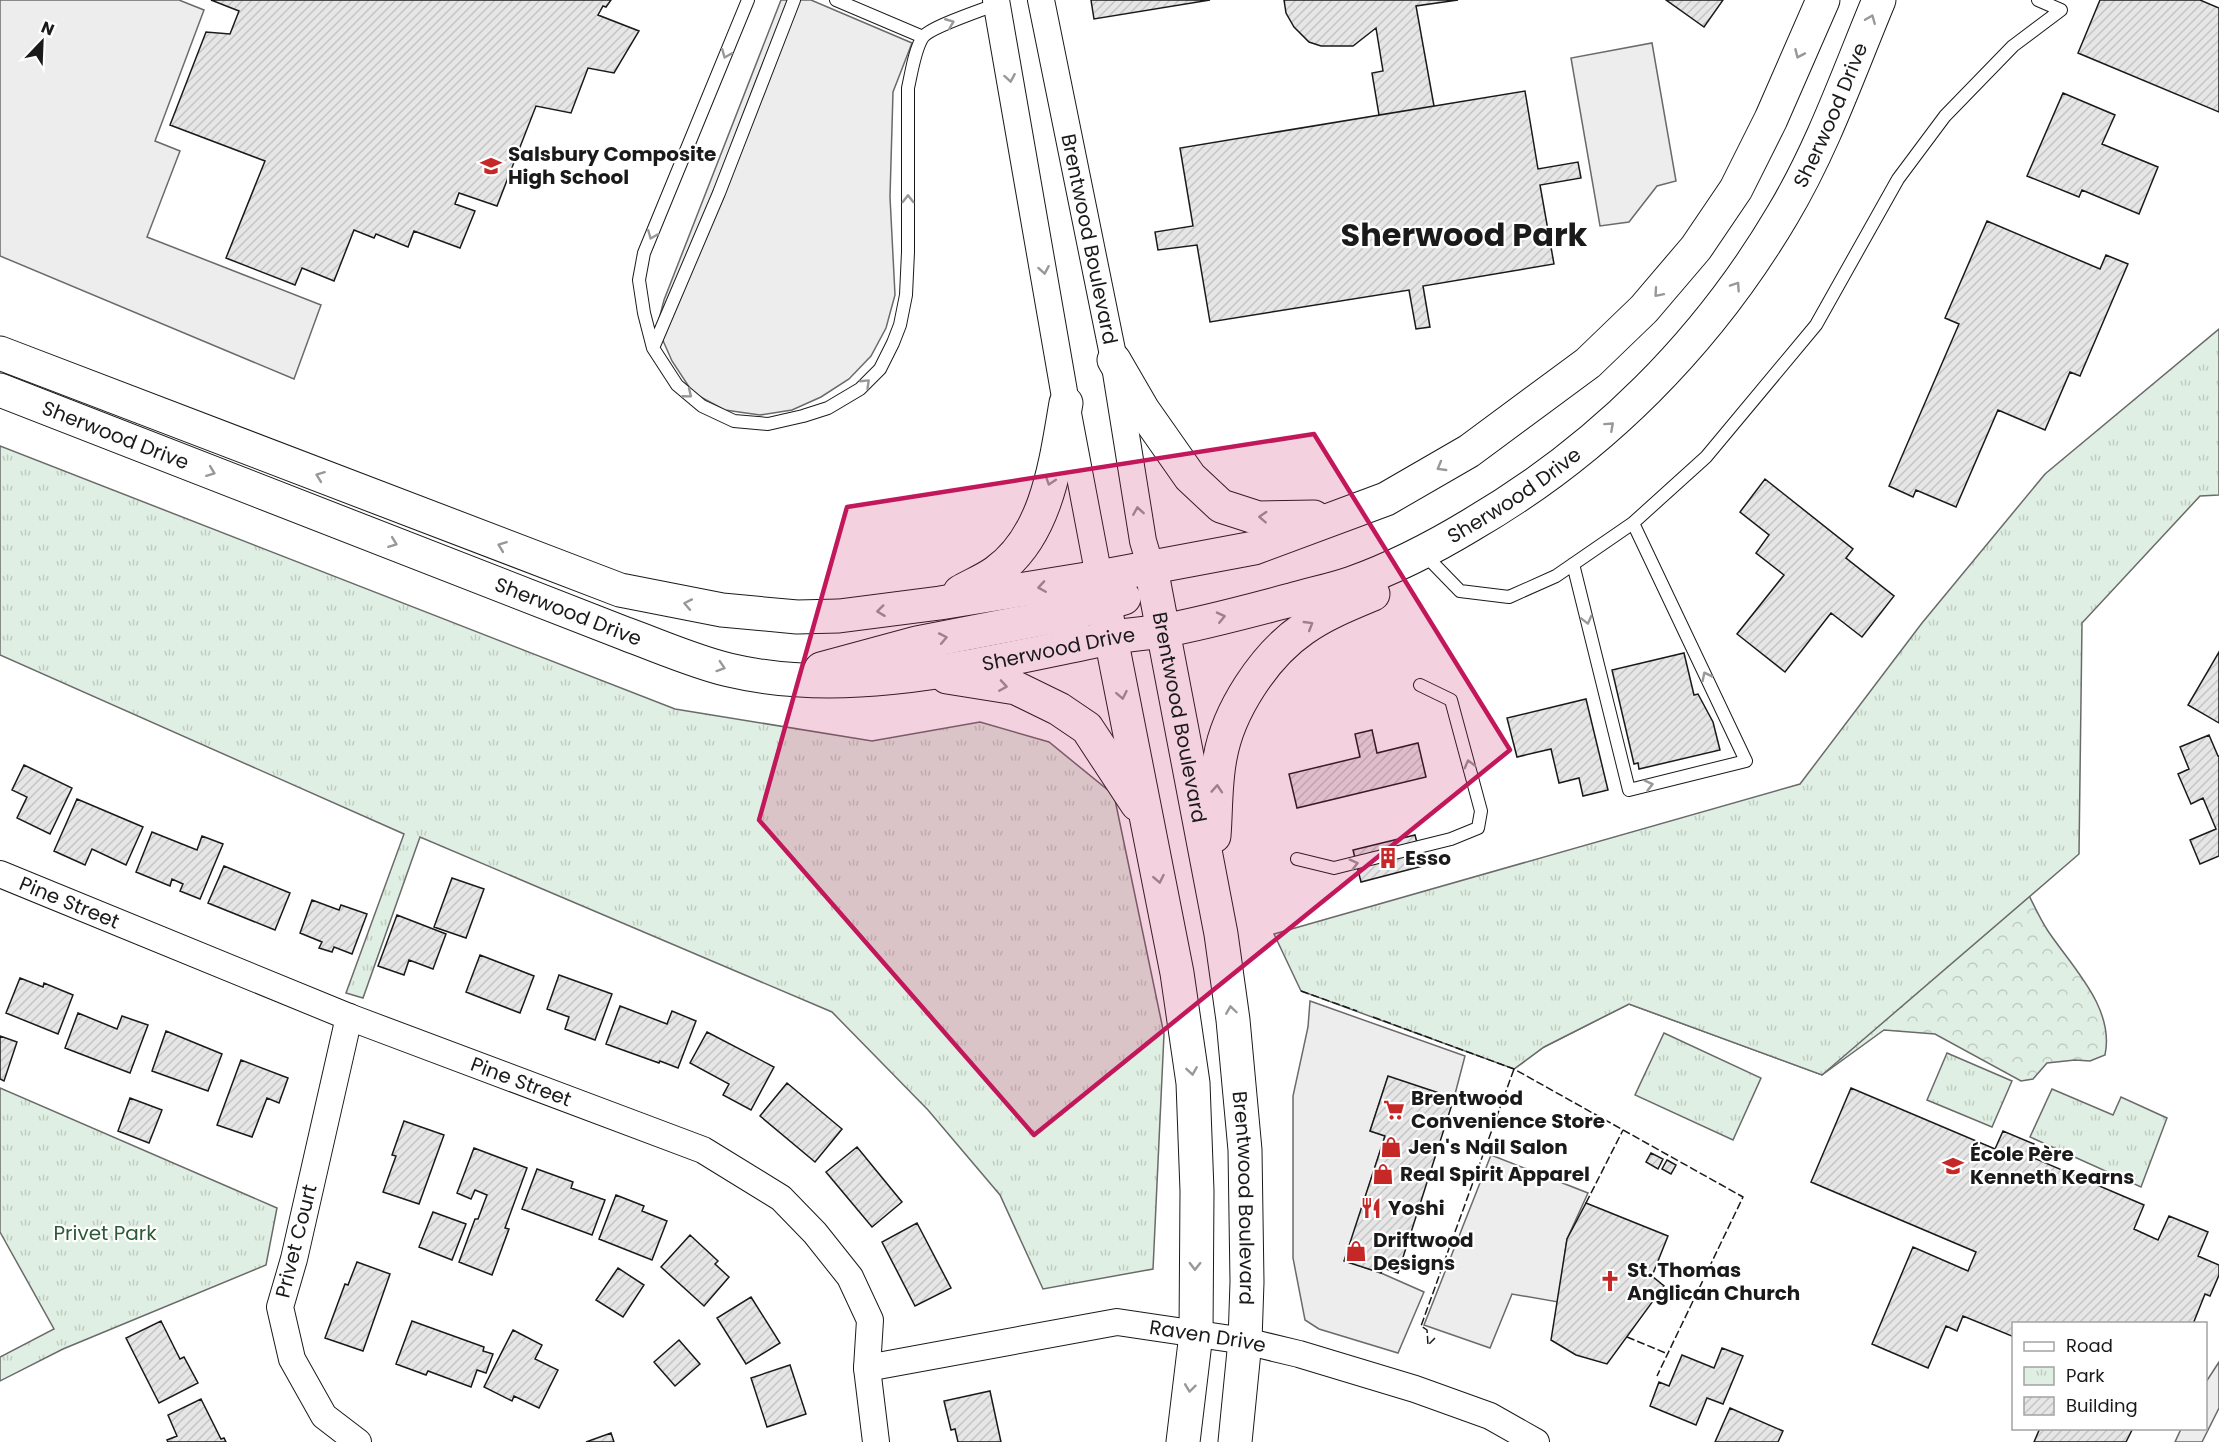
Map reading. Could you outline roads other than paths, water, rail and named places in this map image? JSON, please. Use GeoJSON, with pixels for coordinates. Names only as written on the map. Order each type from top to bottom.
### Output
{"type":"FeatureCollection","features":[{"type":"Feature","properties":{"kind":"main road","name":"Sherwood Drive"},"geometry":{"type":"LineString","coordinates":[[0,353],[620,590],[722,610],[797,617],[839,616],[940,603],[1102,591],[1151,568],[1254,548],[1386,499],[1469,452],[1588,363],[1644,309],[1696,248],[1736,189],[1771,118],[1823,0]]}},
{"type":"Feature","properties":{"kind":"main road","name":"Sherwood Drive"},"geometry":{"type":"LineString","coordinates":[[0,390],[626,634],[728,670],[785,678],[864,680],[925,674],[1110,638],[1164,630],[1258,609],[1351,583],[1423,553],[1516,499],[1604,431],[1653,386],[1701,333],[1731,293],[1784,213],[1822,137],[1879,0]]}},
{"type":"Feature","properties":{"kind":"main road"},"geometry":{"type":"LineString","coordinates":[[1114,360],[1143,410],[1190,477],[1221,506],[1258,518],[1343,516]]}},
{"type":"Feature","properties":{"kind":"main road"},"geometry":{"type":"LineString","coordinates":[[940,603],[997,571],[1030,535],[1054,470],[1066,403]]}},
{"type":"Feature","properties":{"kind":"main road"},"geometry":{"type":"LineString","coordinates":[[1212,889],[1220,756],[1240,699],[1286,641],[1305,627],[1340,608],[1375,593],[1423,553]]}},
{"type":"Feature","properties":{"kind":"main road","name":"Brentwood Boulevard"},"geometry":{"type":"LineString","coordinates":[[1151,568],[1221,934],[1233,1020],[1245,1150],[1247,1282],[1245,1341],[1235,1442]]}},
{"type":"Feature","properties":{"kind":"main road"},"geometry":{"type":"LineString","coordinates":[[785,678],[1102,591],[1177,973],[1193,1083],[1197,1191],[1196,1334],[1183,1442]]}},
{"type":"Feature","properties":{"kind":"main road"},"geometry":{"type":"LineString","coordinates":[[925,674],[1016,688],[1059,709],[1087,728],[1106,753],[1148,821]]}},
{"type":"Feature","properties":{"kind":"street","name":"Brentwood Boulevard"},"geometry":{"type":"LineString","coordinates":[[1041,0],[1114,360],[1143,541],[1151,568]]}},
{"type":"Feature","properties":{"kind":"street"},"geometry":{"type":"LineString","coordinates":[[996,2],[1066,403],[1102,591]]}},
{"type":"Feature","properties":{"kind":"street","name":"Pine Street"},"geometry":{"type":"LineString","coordinates":[[0,874],[349,1017],[703,1150],[781,1198],[815,1233],[850,1277],[870,1320],[867,1368],[876,1442]]}},
{"type":"Feature","properties":{"kind":"street","name":"Privet Court"},"geometry":{"type":"LineString","coordinates":[[349,1017],[294,1258],[280,1307],[292,1359],[324,1416],[358,1442]]}},
{"type":"Feature","properties":{"kind":"street","name":"Raven Drive"},"geometry":{"type":"LineString","coordinates":[[867,1368],[1117,1322],[1245,1341],[1299,1354],[1415,1389],[1490,1416],[1536,1442]]}},
{"type":"Feature","properties":{"kind":"lane"},"geometry":{"type":"LineString","coordinates":[[748,0],[644,254],[639,280],[653,348],[677,385],[702,406],[734,421],[768,423],[828,408],[860,389],[880,369],[900,325],[906,295],[908,88],[923,37],[932,30],[996,2]]}},
{"type":"Feature","properties":{"kind":"lane"},"geometry":{"type":"LineString","coordinates":[[653,348],[719,193],[794,0]]}},
{"type":"Feature","properties":{"kind":"lane"},"geometry":{"type":"LineString","coordinates":[[836,0],[923,37]]}},
{"type":"Feature","properties":{"kind":"lane"},"geometry":{"type":"LineString","coordinates":[[1423,553],[1460,591],[1509,597],[1556,576],[1633,523],[1706,458],[1816,325],[1898,180],[1945,116],[2013,46],[2061,10],[2038,0]]}},
{"type":"Feature","properties":{"kind":"lane"},"geometry":{"type":"LineString","coordinates":[[1573,564],[1629,790],[1746,761],[1633,523]]}},
{"type":"Feature","properties":{"kind":"lane"},"geometry":{"type":"LineString","coordinates":[[1297,859],[1334,868],[1451,839],[1478,828],[1481,811],[1451,700],[1420,685]]}},
{"type":"Feature","properties":{"kind":"place","name":"Salsbury Composite High School"},"geometry":{"type":"Point","coordinates":[491,166]}},
{"type":"Feature","properties":{"kind":"place","name":"Esso"},"geometry":{"type":"Point","coordinates":[1388,858]}},
{"type":"Feature","properties":{"kind":"place","name":"Brentwood Convenience Store"},"geometry":{"type":"Point","coordinates":[1394,1110]}},
{"type":"Feature","properties":{"kind":"place","name":"Jen's Nail Salon"},"geometry":{"type":"Point","coordinates":[1391,1147]}},
{"type":"Feature","properties":{"kind":"place","name":"École Père Kenneth Kearns"},"geometry":{"type":"Point","coordinates":[1953,1166]}},
{"type":"Feature","properties":{"kind":"place","name":"Real Spirit Apparel"},"geometry":{"type":"Point","coordinates":[1383,1174]}},
{"type":"Feature","properties":{"kind":"place","name":"Yoshi"},"geometry":{"type":"Point","coordinates":[1371,1208]}},
{"type":"Feature","properties":{"kind":"place","name":"Driftwood Designs"},"geometry":{"type":"Point","coordinates":[1356,1251]}},
{"type":"Feature","properties":{"kind":"place","name":"St. Thomas Anglican Church"},"geometry":{"type":"Point","coordinates":[1610,1281]}},
{"type":"Feature","properties":{"kind":"district","name":"Sherwood Park"},"geometry":{"type":"Point","coordinates":[1464,234]}},
{"type":"Feature","properties":{"kind":"park label","name":"Privet Park"},"geometry":{"type":"Point","coordinates":[105,1233]}}]}
